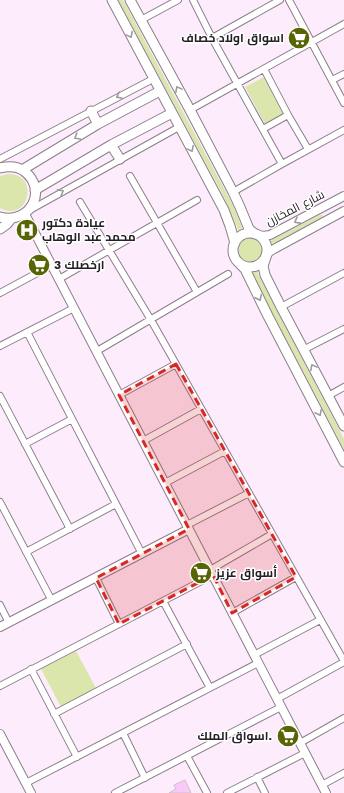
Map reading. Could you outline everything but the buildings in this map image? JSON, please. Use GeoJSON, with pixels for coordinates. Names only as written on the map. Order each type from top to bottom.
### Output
{"type":"FeatureCollection","features":[{"type":"Feature","properties":{"kind":"main road"},"geometry":{"type":"LineString","coordinates":[[112,0],[224,210],[235,243]]}},
{"type":"Feature","properties":{"kind":"main road"},"geometry":{"type":"LineString","coordinates":[[130,0],[190,110],[240,207],[249,229],[264,241],[267,252],[263,270],[303,350],[344,426]]}},
{"type":"Feature","properties":{"kind":"main road"},"geometry":{"type":"LineString","coordinates":[[22,170],[98,124],[160,90]]}},
{"type":"Feature","properties":{"kind":"main road"},"geometry":{"type":"LineString","coordinates":[[91,111],[98,124]]}},
{"type":"Feature","properties":{"kind":"main road"},"geometry":{"type":"LineString","coordinates":[[35,190],[111,145],[172,113]]}},
{"type":"Feature","properties":{"kind":"main road"},"geometry":{"type":"LineString","coordinates":[[111,145],[120,159]]}},
{"type":"Feature","properties":{"kind":"main road"},"geometry":{"type":"LineString","coordinates":[[0,217],[11,219],[26,213],[32,206],[35,198],[33,182],[28,175],[17,168],[3,166]]}},
{"type":"Feature","properties":{"kind":"main road"},"geometry":{"type":"LineString","coordinates":[[0,229],[11,219]]}},
{"type":"Feature","properties":{"kind":"main road"},"geometry":{"type":"LineString","coordinates":[[255,234],[243,235],[238,238],[233,249],[233,255],[245,269],[344,462]]}},
{"type":"Feature","properties":{"kind":"main road"},"geometry":{"type":"LineString","coordinates":[[240,264],[246,267],[257,266],[266,257]]}},
{"type":"Feature","properties":{"kind":"street"},"geometry":{"type":"LineString","coordinates":[[141,20],[178,0]]}},
{"type":"Feature","properties":{"kind":"street"},"geometry":{"type":"LineString","coordinates":[[193,0],[212,38],[282,164]]}},
{"type":"Feature","properties":{"kind":"street"},"geometry":{"type":"LineString","coordinates":[[212,38],[280,0]]}},
{"type":"Feature","properties":{"kind":"street"},"geometry":{"type":"LineString","coordinates":[[290,0],[344,103]]}},
{"type":"Feature","properties":{"kind":"street"},"geometry":{"type":"LineString","coordinates":[[190,110],[344,24]]}},
{"type":"Feature","properties":{"kind":"street"},"geometry":{"type":"LineString","coordinates":[[264,69],[308,149]]}},
{"type":"Feature","properties":{"kind":"street"},"geometry":{"type":"LineString","coordinates":[[332,80],[344,74]]}},
{"type":"Feature","properties":{"kind":"street"},"geometry":{"type":"LineString","coordinates":[[0,159],[153,78]]}},
{"type":"Feature","properties":{"kind":"street"},"geometry":{"type":"LineString","coordinates":[[263,129],[288,115]]}},
{"type":"Feature","properties":{"kind":"street"},"geometry":{"type":"LineString","coordinates":[[179,126],[26,213],[324,789],[344,773]]}},
{"type":"Feature","properties":{"kind":"street"},"geometry":{"type":"LineString","coordinates":[[232,192],[344,130]]}},
{"type":"Feature","properties":{"kind":"street"},"geometry":{"type":"LineString","coordinates":[[130,176],[197,292]]}},
{"type":"Feature","properties":{"kind":"street","name":"شارع المخازن"},"geometry":{"type":"LineString","coordinates":[[255,234],[263,236],[270,235],[344,196]]}},
{"type":"Feature","properties":{"kind":"street"},"geometry":{"type":"LineString","coordinates":[[59,279],[196,200]]}},
{"type":"Feature","properties":{"kind":"street"},"geometry":{"type":"LineString","coordinates":[[80,202],[151,320],[344,662],[277,699]]}},
{"type":"Feature","properties":{"kind":"street"},"geometry":{"type":"LineString","coordinates":[[328,204],[328,210],[331,215],[334,216]]}},
{"type":"Feature","properties":{"kind":"street"},"geometry":{"type":"LineString","coordinates":[[318,209],[323,213],[325,219],[324,222]]}},
{"type":"Feature","properties":{"kind":"street","name":"شارع المخازن"},"geometry":{"type":"LineString","coordinates":[[266,257],[274,248],[344,211]]}},
{"type":"Feature","properties":{"kind":"street"},"geometry":{"type":"LineString","coordinates":[[0,293],[52,265]]}},
{"type":"Feature","properties":{"kind":"street"},"geometry":{"type":"LineString","coordinates":[[97,352],[228,274]]}},
{"type":"Feature","properties":{"kind":"street"},"geometry":{"type":"LineString","coordinates":[[281,307],[344,274]]}},
{"type":"Feature","properties":{"kind":"street"},"geometry":{"type":"LineString","coordinates":[[0,346],[74,308]]}},
{"type":"Feature","properties":{"kind":"street"},"geometry":{"type":"LineString","coordinates":[[303,350],[344,329]]}},
{"type":"Feature","properties":{"kind":"street"},"geometry":{"type":"LineString","coordinates":[[27,332],[142,554]]}},
{"type":"Feature","properties":{"kind":"street"},"geometry":{"type":"LineString","coordinates":[[119,395],[176,364]]}},
{"type":"Feature","properties":{"kind":"street"},"geometry":{"type":"LineString","coordinates":[[328,396],[344,387]]}},
{"type":"Feature","properties":{"kind":"street"},"geometry":{"type":"LineString","coordinates":[[0,397],[70,529]]}},
{"type":"Feature","properties":{"kind":"street"},"geometry":{"type":"LineString","coordinates":[[143,441],[201,409]]}},
{"type":"Feature","properties":{"kind":"street"},"geometry":{"type":"LineString","coordinates":[[25,444],[72,419]]}},
{"type":"Feature","properties":{"kind":"street"},"geometry":{"type":"LineString","coordinates":[[165,483],[225,451]]}},
{"type":"Feature","properties":{"kind":"street"},"geometry":{"type":"LineString","coordinates":[[0,627],[142,554],[249,493]]}},
{"type":"Feature","properties":{"kind":"street"},"geometry":{"type":"LineString","coordinates":[[26,552],[116,504]]}},
{"type":"Feature","properties":{"kind":"street"},"geometry":{"type":"LineString","coordinates":[[1,505],[52,601]]}},
{"type":"Feature","properties":{"kind":"street"},"geometry":{"type":"LineString","coordinates":[[0,686],[163,601],[272,534]]}},
{"type":"Feature","properties":{"kind":"street"},"geometry":{"type":"LineString","coordinates":[[232,613],[296,577]]}},
{"type":"Feature","properties":{"kind":"street"},"geometry":{"type":"LineString","coordinates":[[96,578],[119,624]]}},
{"type":"Feature","properties":{"kind":"street"},"geometry":{"type":"LineString","coordinates":[[163,601],[210,688]]}},
{"type":"Feature","properties":{"kind":"street"},"geometry":{"type":"LineString","coordinates":[[0,605],[9,623]]}},
{"type":"Feature","properties":{"kind":"street"},"geometry":{"type":"LineString","coordinates":[[26,784],[210,688],[320,620]]}},
{"type":"Feature","properties":{"kind":"street"},"geometry":{"type":"LineString","coordinates":[[54,714],[186,644]]}},
{"type":"Feature","properties":{"kind":"street"},"geometry":{"type":"LineString","coordinates":[[31,669],[77,757]]}},
{"type":"Feature","properties":{"kind":"street"},"geometry":{"type":"LineString","coordinates":[[115,793],[281,707]]}},
{"type":"Feature","properties":{"kind":"street"},"geometry":{"type":"LineString","coordinates":[[300,743],[344,718]]}},
{"type":"Feature","properties":{"kind":"street"},"geometry":{"type":"LineString","coordinates":[[123,733],[145,778]]}},
{"type":"Feature","properties":{"kind":"street"},"geometry":{"type":"LineString","coordinates":[[0,734],[31,793]]}},
{"type":"Feature","properties":{"kind":"street"},"geometry":{"type":"LineString","coordinates":[[227,793],[305,753]]}},
{"type":"Feature","properties":{"kind":"street"},"geometry":{"type":"LineString","coordinates":[[187,756],[207,793]]}},
{"type":"Feature","properties":{"kind":"street"},"geometry":{"type":"LineString","coordinates":[[257,778],[265,793]]}},
{"type":"Feature","properties":{"kind":"highlighted area"},"geometry":{"type":"Polygon","coordinates":[[[176,364],[296,577],[232,613],[213,575],[119,624],[96,578],[189,529],[119,395],[176,364]]]}},
{"type":"Feature","properties":{"kind":"green space"},"geometry":{"type":"Polygon","coordinates":[[[118,0],[123,0],[234,207],[242,228],[241,231],[238,231],[220,190],[118,0]]]}},
{"type":"Feature","properties":{"kind":"green space"},"geometry":{"type":"Polygon","coordinates":[[[264,77],[283,114],[265,124],[245,87],[264,77]]]}},
{"type":"Feature","properties":{"kind":"green space"},"geometry":{"type":"Polygon","coordinates":[[[7,174],[18,176],[24,181],[27,188],[27,196],[24,204],[18,209],[10,211],[0,208],[0,176],[7,174]]]}},
{"type":"Feature","properties":{"kind":"green space"},"geometry":{"type":"Polygon","coordinates":[[[320,215],[323,217],[270,244],[272,240],[320,215]]]}},
{"type":"Feature","properties":{"kind":"green space"},"geometry":{"type":"Polygon","coordinates":[[[250,238],[258,242],[262,250],[258,258],[250,262],[242,258],[238,250],[242,242],[250,238]]]}},
{"type":"Feature","properties":{"kind":"green space"},"geometry":{"type":"Polygon","coordinates":[[[257,269],[258,274],[344,439],[344,449],[251,272],[251,270],[257,269]]]}},
{"type":"Feature","properties":{"kind":"green space"},"geometry":{"type":"Polygon","coordinates":[[[76,651],[96,688],[61,707],[41,669],[76,651]]]}},
{"type":"Feature","properties":{"kind":"place","name":"اسواق اولاد خصاف"},"geometry":{"type":"Point","coordinates":[299,38]}},
{"type":"Feature","properties":{"kind":"place","name":"عيادة دكتور محمد عبد الوهاب"},"geometry":{"type":"Point","coordinates":[27,230]}},
{"type":"Feature","properties":{"kind":"place","name":"ارخصلك 3"},"geometry":{"type":"Point","coordinates":[39,265]}},
{"type":"Feature","properties":{"kind":"place","name":"أسواق عزيز"},"geometry":{"type":"Point","coordinates":[201,573]}},
{"type":"Feature","properties":{"kind":"place","name":"اسواق الملك."},"geometry":{"type":"Point","coordinates":[288,736]}}]}
